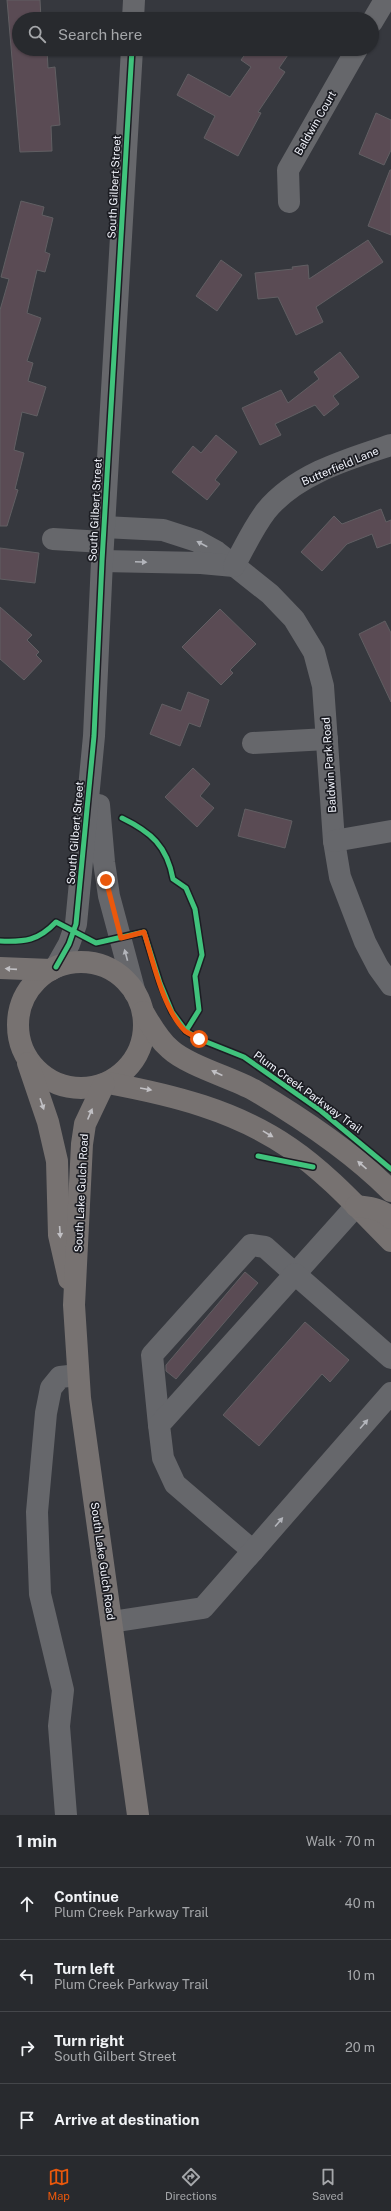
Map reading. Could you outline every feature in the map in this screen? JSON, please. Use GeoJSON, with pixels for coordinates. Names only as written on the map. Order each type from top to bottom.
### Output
{"type":"FeatureCollection","features":[{"type":"Feature","properties":{"kind":"main road"},"geometry":{"type":"LineString","coordinates":[[0,968],[53,969],[78,962],[101,965],[121,976],[139,1003],[157,1035],[170,1050],[252,1089],[300,1117],[343,1149],[391,1191]]}},
{"type":"Feature","properties":{"kind":"main road"},"geometry":{"type":"LineString","coordinates":[[22,1049],[18,1021],[23,999],[36,980],[53,969]]}},
{"type":"Feature","properties":{"kind":"main road"},"geometry":{"type":"LineString","coordinates":[[106,1083],[125,1071],[138,1054],[144,1034],[139,1003]]}},
{"type":"Feature","properties":{"kind":"main road"},"geometry":{"type":"LineString","coordinates":[[0,1020],[39,1072],[56,1084],[77,1088],[106,1083],[151,1090],[220,1111],[255,1127],[291,1148],[322,1174],[391,1241]]}},
{"type":"Feature","properties":{"kind":"main road","name":"South Lake Gulch Road"},"geometry":{"type":"LineString","coordinates":[[22,1049],[48,1122],[57,1161],[59,1235],[74,1305]]}},
{"type":"Feature","properties":{"kind":"main road","name":"South Lake Gulch Road"},"geometry":{"type":"LineString","coordinates":[[106,1083],[85,1124],[82,1144],[74,1305],[78,1375],[138,1815]]}},
{"type":"Feature","properties":{"kind":"main road"},"geometry":{"type":"LineString","coordinates":[[356,1206],[375,1208],[383,1211],[391,1218]]}},
{"type":"Feature","properties":{"kind":"street"},"geometry":{"type":"LineString","coordinates":[[133,12],[134,0]]}},
{"type":"Feature","properties":{"kind":"street"},"geometry":{"type":"LineString","coordinates":[[378,12],[385,0]]}},
{"type":"Feature","properties":{"kind":"street","name":"South Gilbert Street"},"geometry":{"type":"LineString","coordinates":[[53,969],[69,944],[76,924],[94,736],[103,543],[132,56]]}},
{"type":"Feature","properties":{"kind":"street","name":"Baldwin Court"},"geometry":{"type":"LineString","coordinates":[[289,202],[288,170],[353,56]]}},
{"type":"Feature","properties":{"kind":"street","name":"Butterfield Lane"},"geometry":{"type":"LineString","coordinates":[[234,566],[266,511],[284,493],[303,479],[361,454],[391,444]]}},
{"type":"Feature","properties":{"kind":"street","name":"Baldwin Park Road"},"geometry":{"type":"LineString","coordinates":[[103,543],[163,530],[180,534],[217,552],[270,594],[294,619],[314,652],[323,686],[334,842],[340,877],[350,907],[365,942],[378,967],[391,985]]}},
{"type":"Feature","properties":{"kind":"street"},"geometry":{"type":"LineString","coordinates":[[53,540],[103,543],[201,563],[234,566]]}},
{"type":"Feature","properties":{"kind":"street","name":"South Gilbert Street"},"geometry":{"type":"LineString","coordinates":[[94,736],[106,880],[139,1003]]}},
{"type":"Feature","properties":{"kind":"street"},"geometry":{"type":"LineString","coordinates":[[253,743],[327,739]]}},
{"type":"Feature","properties":{"kind":"street"},"geometry":{"type":"LineString","coordinates":[[334,842],[391,832]]}},
{"type":"Feature","properties":{"kind":"street"},"geometry":{"type":"LineString","coordinates":[[160,1425],[356,1206]]}},
{"type":"Feature","properties":{"kind":"street"},"geometry":{"type":"LineString","coordinates":[[253,1551],[175,1484],[163,1458],[152,1355],[250,1245],[265,1247],[391,1358]]}},
{"type":"Feature","properties":{"kind":"street"},"geometry":{"type":"LineString","coordinates":[[66,1815],[59,1726],[63,1690],[40,1594],[36,1512],[46,1413],[51,1388],[60,1377],[78,1375]]}},
{"type":"Feature","properties":{"kind":"street"},"geometry":{"type":"LineString","coordinates":[[112,1622],[203,1608],[391,1393]]}},
{"type":"Feature","properties":{"kind":"building"},"geometry":{"type":"Polygon","coordinates":[[[7,0],[40,0],[41,12],[12,12],[12,56],[47,56],[48,68],[55,67],[60,125],[51,126],[52,151],[20,152],[7,0]]]}},
{"type":"Feature","properties":{"kind":"building"},"geometry":{"type":"Polygon","coordinates":[[[244,56],[287,56],[279,68],[285,72],[258,112],[261,113],[238,156],[204,138],[215,116],[177,95],[188,74],[230,97],[251,67],[241,60],[244,56]]]}},
{"type":"Feature","properties":{"kind":"building"},"geometry":{"type":"Polygon","coordinates":[[[376,113],[391,120],[391,150],[384,165],[359,154],[376,113]]]}},
{"type":"Feature","properties":{"kind":"building"},"geometry":{"type":"Polygon","coordinates":[[[391,170],[391,235],[368,226],[391,170]]]}},
{"type":"Feature","properties":{"kind":"building"},"geometry":{"type":"Polygon","coordinates":[[[21,201],[44,207],[42,215],[53,218],[45,252],[50,254],[45,272],[37,270],[27,313],[41,318],[27,361],[33,363],[28,381],[46,387],[37,416],[22,412],[14,450],[24,453],[15,489],[18,490],[7,526],[0,526],[0,310],[9,279],[1,277],[21,201]]]}},
{"type":"Feature","properties":{"kind":"building"},"geometry":{"type":"Polygon","coordinates":[[[368,240],[383,262],[316,307],[323,322],[296,335],[278,297],[258,299],[255,273],[293,269],[292,267],[308,265],[309,279],[368,240]]]}},
{"type":"Feature","properties":{"kind":"building"},"geometry":{"type":"Polygon","coordinates":[[[221,260],[242,275],[217,311],[196,296],[221,260]]]}},
{"type":"Feature","properties":{"kind":"building"},"geometry":{"type":"Polygon","coordinates":[[[340,352],[359,377],[333,396],[339,404],[324,416],[315,405],[275,424],[281,435],[260,445],[242,408],[281,390],[288,403],[319,379],[314,372],[340,352]]]}},
{"type":"Feature","properties":{"kind":"building"},"geometry":{"type":"Polygon","coordinates":[[[216,435],[237,452],[215,480],[220,484],[207,500],[172,472],[193,446],[201,453],[216,435]]]}},
{"type":"Feature","properties":{"kind":"building"},"geometry":{"type":"Polygon","coordinates":[[[381,509],[386,522],[391,520],[391,543],[377,548],[372,534],[347,544],[322,571],[301,552],[334,516],[342,524],[381,509]]]}},
{"type":"Feature","properties":{"kind":"building"},"geometry":{"type":"Polygon","coordinates":[[[0,548],[39,553],[35,583],[0,579],[0,548]]]}},
{"type":"Feature","properties":{"kind":"building"},"geometry":{"type":"Polygon","coordinates":[[[0,607],[32,635],[27,640],[39,652],[36,655],[42,661],[24,680],[0,659],[0,607]]]}},
{"type":"Feature","properties":{"kind":"building"},"geometry":{"type":"Polygon","coordinates":[[[220,609],[256,644],[230,670],[233,673],[221,685],[182,647],[220,609]]]}},
{"type":"Feature","properties":{"kind":"building"},"geometry":{"type":"Polygon","coordinates":[[[385,621],[391,633],[391,702],[359,634],[385,621]]]}},
{"type":"Feature","properties":{"kind":"building"},"geometry":{"type":"Polygon","coordinates":[[[188,692],[209,700],[200,727],[189,723],[180,746],[150,734],[162,704],[181,711],[188,692]]]}},
{"type":"Feature","properties":{"kind":"building"},"geometry":{"type":"Polygon","coordinates":[[[193,768],[210,784],[200,796],[214,808],[197,827],[165,797],[193,768]]]}},
{"type":"Feature","properties":{"kind":"building"},"geometry":{"type":"Polygon","coordinates":[[[245,809],[292,821],[285,848],[238,836],[245,809]]]}},
{"type":"Feature","properties":{"kind":"building"},"geometry":{"type":"Polygon","coordinates":[[[245,1272],[258,1283],[176,1379],[166,1371],[166,1365],[245,1272]]]}},
{"type":"Feature","properties":{"kind":"building"},"geometry":{"type":"Polygon","coordinates":[[[305,1322],[349,1360],[330,1382],[322,1374],[259,1446],[223,1415],[305,1322]]]}},
{"type":"Feature","properties":{"kind":"cycle path"},"geometry":{"type":"LineString","coordinates":[[56,967],[69,944],[76,924],[94,736],[102,561],[132,56]]}},
{"type":"Feature","properties":{"kind":"cycle path"},"geometry":{"type":"LineString","coordinates":[[122,818],[141,829],[156,841],[167,858],[173,879],[186,888],[195,909],[202,955],[195,976],[199,1010],[186,1031]]}},
{"type":"Feature","properties":{"kind":"cycle path","name":"Plum Creek Parkway Trail"},"geometry":{"type":"LineString","coordinates":[[0,941],[17,941],[37,937],[56,922],[96,943],[144,932],[160,983],[172,1012],[186,1031],[199,1039],[244,1057],[321,1111],[391,1169]]}},
{"type":"Feature","properties":{"kind":"cycle path"},"geometry":{"type":"LineString","coordinates":[[258,1156],[313,1167]]}},
{"type":"Feature","properties":{"kind":"route"},"geometry":{"type":"LineString","coordinates":[[106,880],[121,938],[144,932],[160,983],[172,1012],[186,1031],[199,1039]]}}]}
